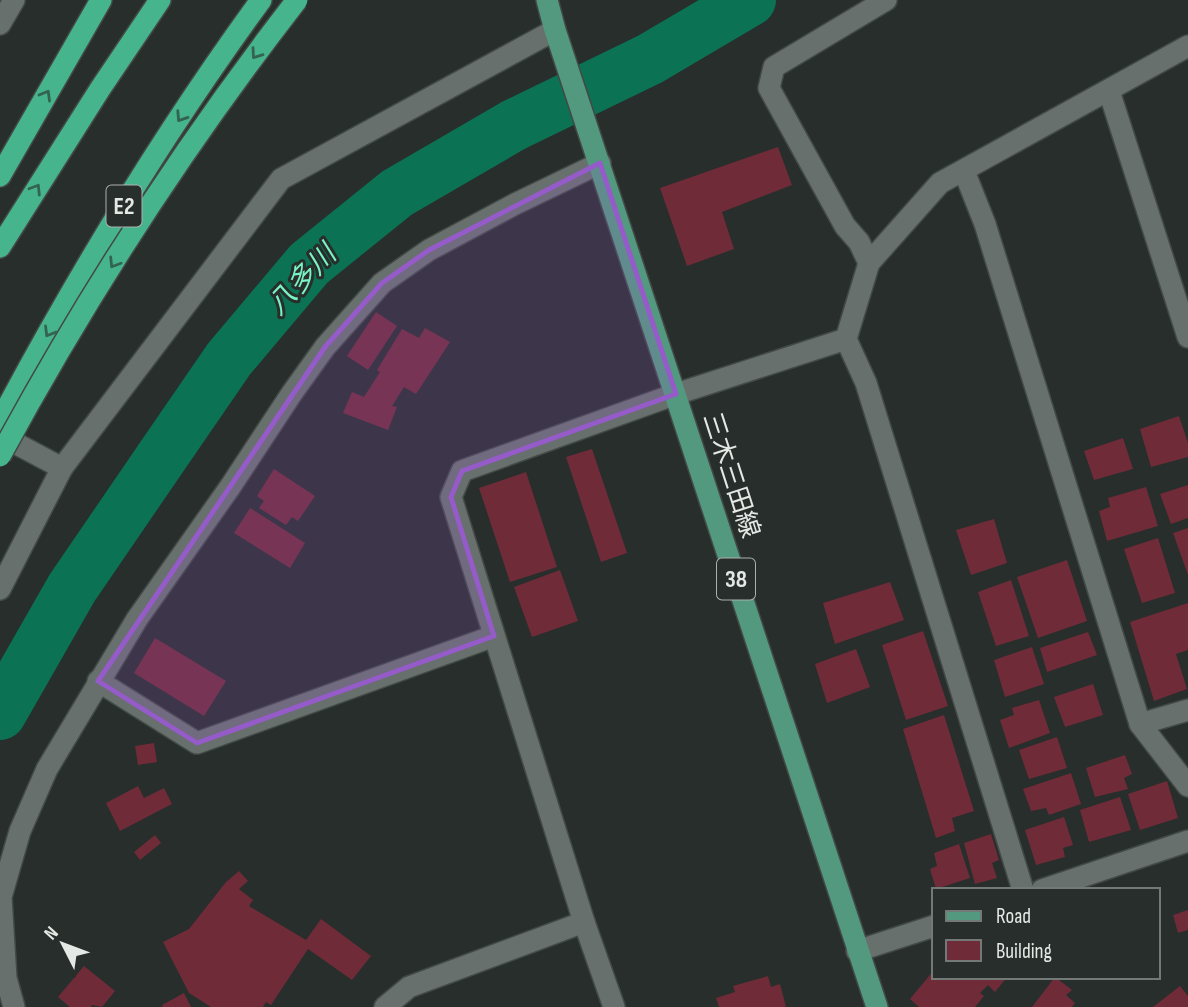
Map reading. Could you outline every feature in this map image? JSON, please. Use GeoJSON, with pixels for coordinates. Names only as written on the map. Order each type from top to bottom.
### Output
{"type":"FeatureCollection","features":[{"type":"Feature","properties":{"kind":"highway"},"geometry":{"type":"LineString","coordinates":[[0,176],[101,0]]}},
{"type":"Feature","properties":{"kind":"highway"},"geometry":{"type":"LineString","coordinates":[[0,247],[160,0]]}},
{"type":"Feature","properties":{"kind":"highway","name":"E2"},"geometry":{"type":"LineString","coordinates":[[0,421],[36,353],[134,189],[261,0]]}},
{"type":"Feature","properties":{"kind":"highway"},"geometry":{"type":"LineString","coordinates":[[0,456],[51,362],[155,199],[297,0]]}},
{"type":"Feature","properties":{"kind":"main road","name":"三木三田線"},"geometry":{"type":"LineString","coordinates":[[547,0],[877,1007]]}},
{"type":"Feature","properties":{"kind":"street"},"geometry":{"type":"LineString","coordinates":[[0,23],[14,0]]}},
{"type":"Feature","properties":{"kind":"street"},"geometry":{"type":"LineString","coordinates":[[869,264],[859,242],[845,226],[769,89],[774,67],[886,0]]}},
{"type":"Feature","properties":{"kind":"street"},"geometry":{"type":"LineString","coordinates":[[0,589],[62,468],[281,180],[557,37]]}},
{"type":"Feature","properties":{"kind":"street"},"geometry":{"type":"LineString","coordinates":[[1022,888],[866,383],[846,339],[869,264],[940,183],[1188,47]]}},
{"type":"Feature","properties":{"kind":"street"},"geometry":{"type":"LineString","coordinates":[[1109,91],[1188,337]]}},
{"type":"Feature","properties":{"kind":"street"},"geometry":{"type":"LineString","coordinates":[[14,1007],[6,978],[2,897],[20,831],[47,769],[137,619],[325,347],[382,283],[429,250],[598,157]]}},
{"type":"Feature","properties":{"kind":"street"},"geometry":{"type":"LineString","coordinates":[[964,171],[985,224],[1140,724],[1188,786]]}},
{"type":"Feature","properties":{"kind":"street"},"geometry":{"type":"LineString","coordinates":[[614,1007],[584,922],[452,497],[462,471],[676,394],[846,339]]}},
{"type":"Feature","properties":{"kind":"street"},"geometry":{"type":"LineString","coordinates":[[0,435],[62,468]]}},
{"type":"Feature","properties":{"kind":"street"},"geometry":{"type":"LineString","coordinates":[[98,681],[197,743],[494,636]]}},
{"type":"Feature","properties":{"kind":"street"},"geometry":{"type":"LineString","coordinates":[[1140,724],[1188,710]]}},
{"type":"Feature","properties":{"kind":"street"},"geometry":{"type":"LineString","coordinates":[[1048,888],[1188,841]]}},
{"type":"Feature","properties":{"kind":"street"},"geometry":{"type":"LineString","coordinates":[[386,1007],[409,987],[584,922]]}},
{"type":"Feature","properties":{"kind":"street"},"geometry":{"type":"LineString","coordinates":[[857,951],[932,927]]}},
{"type":"Feature","properties":{"kind":"highlighted area"},"geometry":{"type":"Polygon","coordinates":[[[600,163],[676,394],[462,471],[451,497],[494,636],[197,743],[98,681],[325,347],[382,283],[429,250],[600,163]]]}},
{"type":"Feature","properties":{"kind":"building"},"geometry":{"type":"Polygon","coordinates":[[[778,147],[792,185],[722,212],[734,249],[687,266],[660,188],[778,147]]]}},
{"type":"Feature","properties":{"kind":"building"},"geometry":{"type":"Polygon","coordinates":[[[376,312],[397,326],[368,370],[347,356],[376,312]]]}},
{"type":"Feature","properties":{"kind":"building"},"geometry":{"type":"Polygon","coordinates":[[[425,328],[450,342],[416,394],[404,387],[392,406],[397,407],[388,430],[343,413],[352,392],[364,397],[402,329],[419,338],[425,328]]]}},
{"type":"Feature","properties":{"kind":"building"},"geometry":{"type":"Polygon","coordinates":[[[1179,416],[1188,443],[1188,457],[1151,467],[1140,429],[1179,416]]]}},
{"type":"Feature","properties":{"kind":"building"},"geometry":{"type":"Polygon","coordinates":[[[1123,438],[1133,469],[1094,480],[1084,451],[1123,438]]]}},
{"type":"Feature","properties":{"kind":"building"},"geometry":{"type":"Polygon","coordinates":[[[592,449],[627,553],[601,562],[566,457],[592,449]]]}},
{"type":"Feature","properties":{"kind":"building"},"geometry":{"type":"Polygon","coordinates":[[[274,469],[315,496],[298,521],[292,517],[286,525],[259,508],[264,501],[257,496],[274,469]]]}},
{"type":"Feature","properties":{"kind":"building"},"geometry":{"type":"Polygon","coordinates":[[[526,472],[557,567],[510,582],[479,488],[526,472]]]}},
{"type":"Feature","properties":{"kind":"building"},"geometry":{"type":"Polygon","coordinates":[[[1188,485],[1188,518],[1171,524],[1160,494],[1188,485]]]}},
{"type":"Feature","properties":{"kind":"building"},"geometry":{"type":"Polygon","coordinates":[[[1146,487],[1158,526],[1107,541],[1099,511],[1110,507],[1108,498],[1146,487]]]}},
{"type":"Feature","properties":{"kind":"building"},"geometry":{"type":"Polygon","coordinates":[[[250,508],[305,543],[290,568],[234,533],[250,508]]]}},
{"type":"Feature","properties":{"kind":"building"},"geometry":{"type":"Polygon","coordinates":[[[994,519],[1007,563],[971,575],[956,530],[994,519]]]}},
{"type":"Feature","properties":{"kind":"building"},"geometry":{"type":"Polygon","coordinates":[[[1188,528],[1188,575],[1173,533],[1188,528]]]}},
{"type":"Feature","properties":{"kind":"building"},"geometry":{"type":"Polygon","coordinates":[[[1158,538],[1175,593],[1142,603],[1124,549],[1158,538]]]}},
{"type":"Feature","properties":{"kind":"building"},"geometry":{"type":"Polygon","coordinates":[[[1067,560],[1087,621],[1038,638],[1017,577],[1067,560]]]}},
{"type":"Feature","properties":{"kind":"building"},"geometry":{"type":"Polygon","coordinates":[[[560,570],[578,621],[532,637],[514,587],[560,570]]]}},
{"type":"Feature","properties":{"kind":"building"},"geometry":{"type":"Polygon","coordinates":[[[1011,580],[1029,636],[996,646],[978,592],[1011,580]]]}},
{"type":"Feature","properties":{"kind":"building"},"geometry":{"type":"Polygon","coordinates":[[[890,582],[904,620],[835,644],[823,603],[890,582]]]}},
{"type":"Feature","properties":{"kind":"building"},"geometry":{"type":"Polygon","coordinates":[[[1188,603],[1188,650],[1176,654],[1187,689],[1154,701],[1130,622],[1188,603]]]}},
{"type":"Feature","properties":{"kind":"building"},"geometry":{"type":"Polygon","coordinates":[[[923,631],[948,706],[906,720],[882,645],[923,631]]]}},
{"type":"Feature","properties":{"kind":"building"},"geometry":{"type":"Polygon","coordinates":[[[1088,632],[1097,655],[1047,672],[1040,648],[1088,632]]]}},
{"type":"Feature","properties":{"kind":"building"},"geometry":{"type":"Polygon","coordinates":[[[155,638],[226,681],[204,716],[134,673],[155,638]]]}},
{"type":"Feature","properties":{"kind":"building"},"geometry":{"type":"Polygon","coordinates":[[[1032,647],[1044,684],[1005,697],[994,660],[1032,647]]]}},
{"type":"Feature","properties":{"kind":"building"},"geometry":{"type":"Polygon","coordinates":[[[856,649],[870,687],[827,703],[815,664],[856,649]]]}},
{"type":"Feature","properties":{"kind":"building"},"geometry":{"type":"Polygon","coordinates":[[[1093,684],[1103,715],[1065,727],[1054,697],[1093,684]]]}},
{"type":"Feature","properties":{"kind":"building"},"geometry":{"type":"Polygon","coordinates":[[[1039,700],[1050,733],[1009,748],[1000,720],[1014,715],[1012,708],[1039,700]]]}},
{"type":"Feature","properties":{"kind":"building"},"geometry":{"type":"Polygon","coordinates":[[[944,715],[974,811],[952,818],[955,831],[936,838],[903,729],[944,715]]]}},
{"type":"Feature","properties":{"kind":"building"},"geometry":{"type":"Polygon","coordinates":[[[1057,737],[1067,768],[1029,779],[1019,750],[1057,737]]]}},
{"type":"Feature","properties":{"kind":"building"},"geometry":{"type":"Polygon","coordinates":[[[154,743],[157,762],[138,765],[135,746],[154,743]]]}},
{"type":"Feature","properties":{"kind":"building"},"geometry":{"type":"Polygon","coordinates":[[[1125,755],[1132,774],[1124,778],[1128,789],[1095,797],[1086,768],[1125,755]]]}},
{"type":"Feature","properties":{"kind":"building"},"geometry":{"type":"Polygon","coordinates":[[[1071,773],[1081,804],[1049,815],[1046,808],[1031,811],[1023,789],[1071,773]]]}},
{"type":"Feature","properties":{"kind":"building"},"geometry":{"type":"Polygon","coordinates":[[[1167,781],[1178,818],[1140,830],[1128,794],[1167,781]]]}},
{"type":"Feature","properties":{"kind":"building"},"geometry":{"type":"Polygon","coordinates":[[[138,786],[144,798],[164,788],[172,804],[120,831],[106,803],[138,786]]]}},
{"type":"Feature","properties":{"kind":"building"},"geometry":{"type":"Polygon","coordinates":[[[1120,797],[1131,830],[1089,842],[1080,810],[1120,797]]]}},
{"type":"Feature","properties":{"kind":"building"},"geometry":{"type":"Polygon","coordinates":[[[1064,817],[1073,845],[1063,848],[1065,857],[1036,865],[1025,830],[1064,817]]]}},
{"type":"Feature","properties":{"kind":"building"},"geometry":{"type":"Polygon","coordinates":[[[991,834],[999,860],[992,863],[997,878],[975,884],[964,843],[991,834]]]}},
{"type":"Feature","properties":{"kind":"building"},"geometry":{"type":"Polygon","coordinates":[[[155,835],[161,843],[140,860],[134,852],[155,835]]]}},
{"type":"Feature","properties":{"kind":"building"},"geometry":{"type":"Polygon","coordinates":[[[959,844],[970,878],[936,888],[930,869],[937,866],[934,853],[959,844]]]}},
{"type":"Feature","properties":{"kind":"building"},"geometry":{"type":"Polygon","coordinates":[[[239,871],[248,881],[239,889],[253,900],[249,906],[306,940],[321,919],[371,956],[352,980],[308,949],[271,1005],[266,1002],[263,1007],[211,1007],[189,993],[163,942],[189,929],[226,882],[239,871]]]}},
{"type":"Feature","properties":{"kind":"building"},"geometry":{"type":"Polygon","coordinates":[[[1188,910],[1188,930],[1178,933],[1173,915],[1188,910]]]}},
{"type":"Feature","properties":{"kind":"building"},"geometry":{"type":"Polygon","coordinates":[[[84,966],[115,991],[102,1007],[70,1007],[58,997],[84,966]]]}},
{"type":"Feature","properties":{"kind":"building"},"geometry":{"type":"Polygon","coordinates":[[[932,972],[932,979],[1005,979],[995,992],[988,985],[980,993],[984,996],[975,1007],[919,1007],[910,999],[932,972]]]}},
{"type":"Feature","properties":{"kind":"building"},"geometry":{"type":"Polygon","coordinates":[[[768,976],[771,987],[780,984],[786,1007],[719,1007],[716,998],[735,992],[733,986],[768,976]]]}},
{"type":"Feature","properties":{"kind":"building"},"geometry":{"type":"Polygon","coordinates":[[[1053,979],[1058,979],[1072,990],[1066,995],[1075,1003],[1072,1007],[1032,1007],[1053,979]]]}},
{"type":"Feature","properties":{"kind":"building"},"geometry":{"type":"Polygon","coordinates":[[[1180,986],[1188,996],[1188,1007],[1153,1007],[1180,986]]]}},
{"type":"Feature","properties":{"kind":"building"},"geometry":{"type":"Polygon","coordinates":[[[184,993],[191,1007],[163,1007],[162,1005],[184,993]]]}},
{"type":"Feature","properties":{"kind":"waterway","name":"八多川"},"geometry":{"type":"LineString","coordinates":[[0,714],[72,588],[163,455],[229,359],[309,264],[397,193],[514,125],[650,59],[750,0]]}}]}
